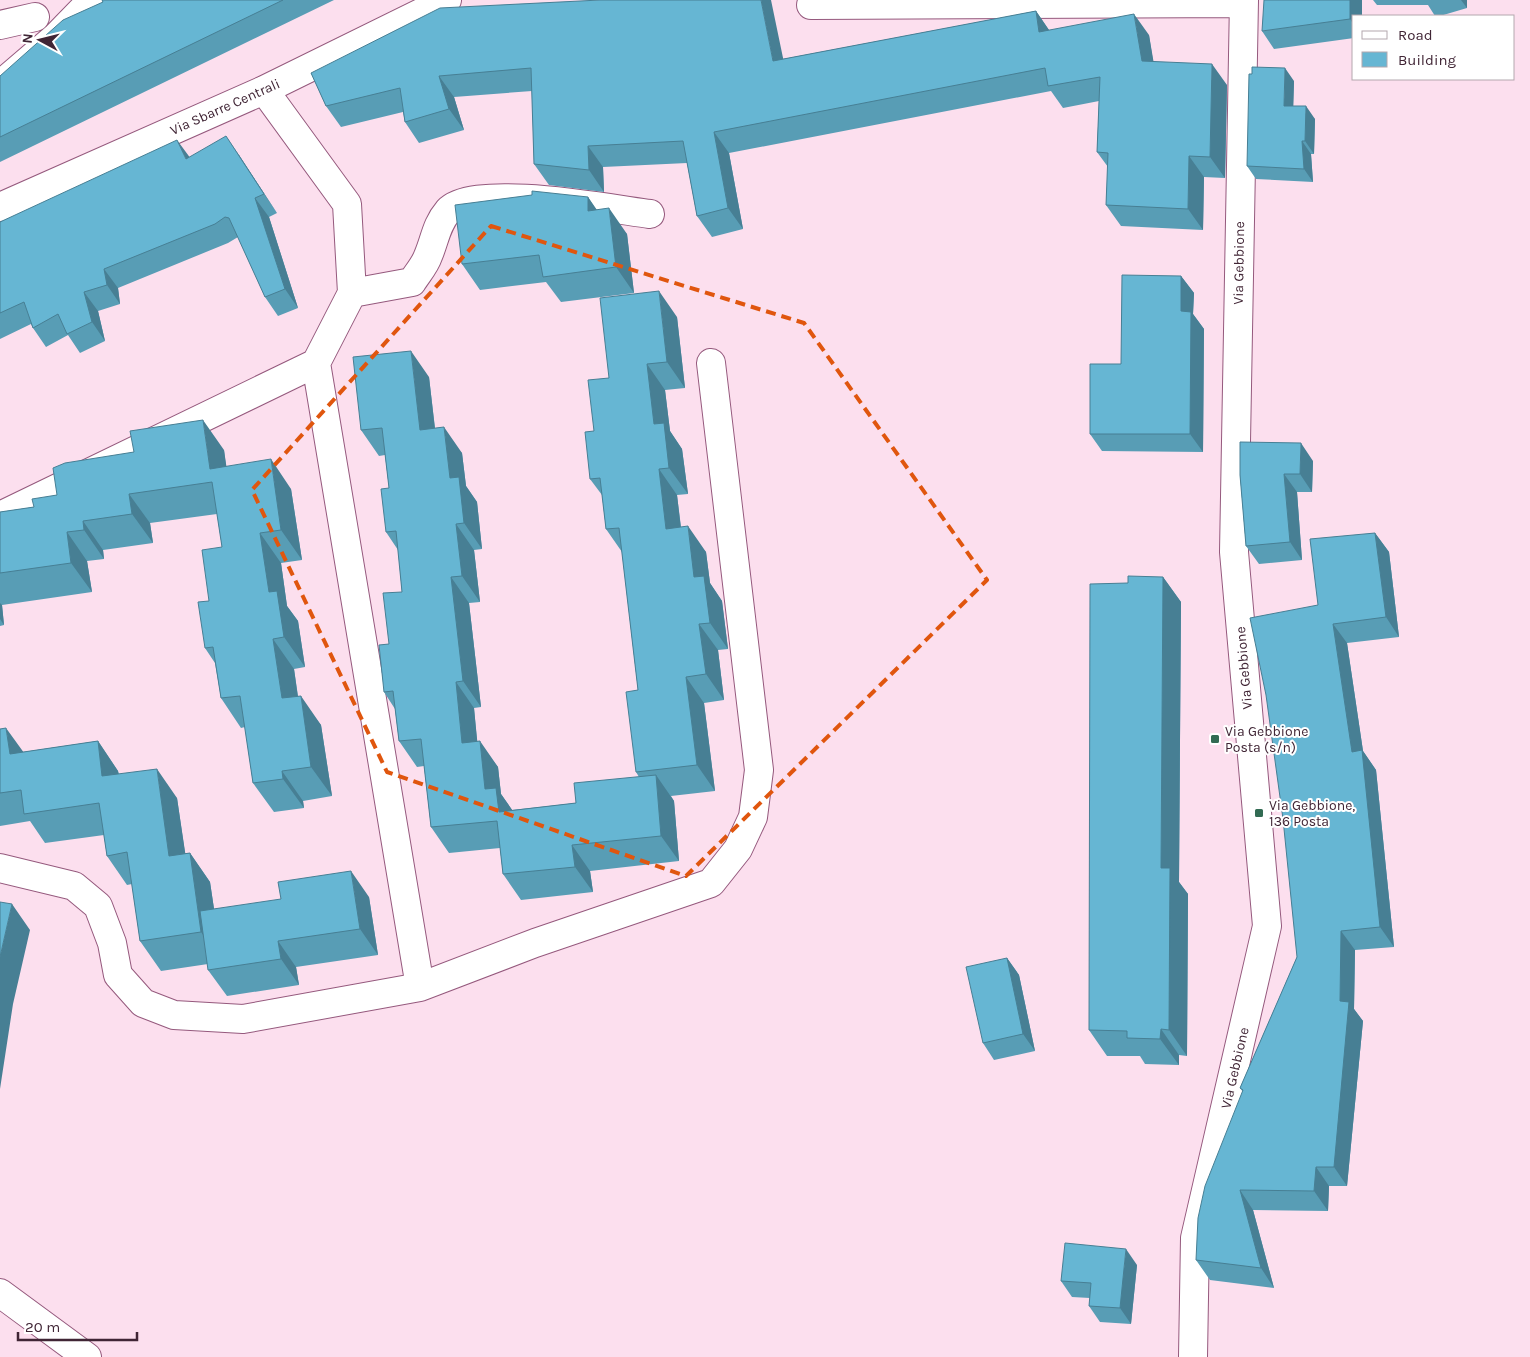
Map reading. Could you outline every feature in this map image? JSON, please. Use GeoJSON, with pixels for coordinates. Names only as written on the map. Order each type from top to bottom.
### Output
{"type":"FeatureCollection","features":[{"type":"Feature","properties":{"kind":"street"},"geometry":{"type":"LineString","coordinates":[[0,85],[57,36],[92,0]]}},
{"type":"Feature","properties":{"kind":"street","name":"Via Sbarre Centrali"},"geometry":{"type":"LineString","coordinates":[[0,208],[264,90],[447,0]]}},
{"type":"Feature","properties":{"kind":"street"},"geometry":{"type":"LineString","coordinates":[[811,5],[1244,2]]}},
{"type":"Feature","properties":{"kind":"street","name":"Via Gebbione"},"geometry":{"type":"LineString","coordinates":[[1193,1357],[1195,1238],[1268,926],[1234,552],[1244,2]]}},
{"type":"Feature","properties":{"kind":"street"},"geometry":{"type":"LineString","coordinates":[[0,26],[35,17]]}},
{"type":"Feature","properties":{"kind":"street"},"geometry":{"type":"LineString","coordinates":[[264,90],[348,204],[352,293],[316,363],[420,987]]}},
{"type":"Feature","properties":{"kind":"street"},"geometry":{"type":"LineString","coordinates":[[352,293],[412,282],[428,257],[436,228],[449,210],[468,201],[505,197],[650,214]]}},
{"type":"Feature","properties":{"kind":"street"},"geometry":{"type":"LineString","coordinates":[[0,516],[316,363]]}},
{"type":"Feature","properties":{"kind":"street"},"geometry":{"type":"LineString","coordinates":[[0,868],[74,886],[98,906],[112,943],[118,975],[143,1003],[174,1015],[243,1019],[420,987],[535,942],[711,883],[738,849],[753,818],[759,770],[711,364]]}},
{"type":"Feature","properties":{"kind":"street"},"geometry":{"type":"LineString","coordinates":[[0,1293],[87,1357]]}},
{"type":"Feature","properties":{"kind":"highlighted area"},"geometry":{"type":"Polygon","coordinates":[[[491,226],[804,323],[987,580],[686,876],[387,772],[252,490],[491,226]]]}},
{"type":"Feature","properties":{"kind":"building"},"geometry":{"type":"Polygon","coordinates":[[[102,0],[283,0],[0,137],[0,76],[63,20],[103,2],[102,0]]]}},
{"type":"Feature","properties":{"kind":"building"},"geometry":{"type":"Polygon","coordinates":[[[600,0],[761,0],[773,61],[1036,11],[1039,32],[1134,14],[1142,61],[1212,64],[1210,157],[1189,156],[1188,209],[1106,205],[1108,153],[1097,152],[1100,77],[1048,86],[1045,68],[714,132],[728,208],[697,216],[683,141],[588,146],[589,170],[534,164],[531,68],[439,76],[449,109],[405,122],[400,88],[326,106],[311,73],[440,8],[600,0]]]}},
{"type":"Feature","properties":{"kind":"building"},"geometry":{"type":"Polygon","coordinates":[[[1264,0],[1350,0],[1350,19],[1262,31],[1264,0]]]}},
{"type":"Feature","properties":{"kind":"building"},"geometry":{"type":"Polygon","coordinates":[[[1252,67],[1285,68],[1284,106],[1306,106],[1305,141],[1302,141],[1304,169],[1247,166],[1249,74],[1252,74],[1252,67]]]}},
{"type":"Feature","properties":{"kind":"building"},"geometry":{"type":"Polygon","coordinates":[[[226,136],[264,194],[255,198],[285,289],[265,297],[229,218],[225,217],[215,224],[104,269],[107,285],[84,292],[92,322],[67,334],[58,314],[33,328],[24,302],[0,313],[0,222],[177,140],[186,159],[226,136]]]}},
{"type":"Feature","properties":{"kind":"building"},"geometry":{"type":"Polygon","coordinates":[[[532,191],[588,197],[588,211],[609,208],[616,267],[543,277],[539,255],[462,264],[455,205],[532,195],[532,191]]]}},
{"type":"Feature","properties":{"kind":"building"},"geometry":{"type":"Polygon","coordinates":[[[1122,275],[1181,276],[1181,311],[1191,312],[1190,434],[1090,434],[1090,364],[1121,364],[1122,275]]]}},
{"type":"Feature","properties":{"kind":"building"},"geometry":{"type":"Polygon","coordinates":[[[659,291],[667,362],[647,364],[654,424],[664,423],[669,468],[659,469],[666,529],[688,526],[694,577],[704,576],[710,623],[699,624],[706,674],[686,677],[697,765],[636,772],[626,692],[638,690],[619,528],[606,529],[600,478],[590,479],[585,432],[594,431],[588,380],[609,378],[600,298],[659,291]]]}},
{"type":"Feature","properties":{"kind":"building"},"geometry":{"type":"Polygon","coordinates":[[[411,351],[420,430],[444,427],[450,478],[459,477],[464,523],[456,524],[462,576],[451,577],[463,681],[456,682],[462,743],[480,741],[485,789],[496,788],[499,812],[576,803],[574,783],[656,775],[661,836],[572,845],[575,867],[503,874],[497,821],[431,827],[421,739],[399,741],[393,691],[384,692],[379,645],[389,644],[383,593],[402,592],[396,531],[386,532],[381,489],[389,488],[382,428],[361,430],[353,357],[411,351]]]}},
{"type":"Feature","properties":{"kind":"building"},"geometry":{"type":"Polygon","coordinates":[[[203,420],[210,469],[271,459],[281,530],[260,533],[269,592],[277,591],[284,637],[273,639],[282,698],[301,696],[311,767],[282,771],[283,779],[253,783],[240,696],[221,698],[213,647],[205,648],[198,602],[209,601],[202,550],[222,547],[212,482],[129,494],[132,514],[83,521],[84,530],[67,532],[71,563],[0,573],[0,512],[34,507],[32,499],[57,495],[53,468],[65,463],[134,452],[130,431],[203,420]]]}},
{"type":"Feature","properties":{"kind":"building"},"geometry":{"type":"Polygon","coordinates":[[[1240,442],[1301,443],[1300,474],[1284,474],[1290,542],[1246,546],[1240,475],[1240,442]]]}},
{"type":"Feature","properties":{"kind":"building"},"geometry":{"type":"Polygon","coordinates":[[[1375,533],[1386,617],[1333,624],[1352,752],[1362,750],[1380,927],[1341,931],[1340,1001],[1349,1002],[1334,1167],[1316,1167],[1314,1191],[1240,1190],[1261,1268],[1196,1260],[1198,1218],[1205,1186],[1243,1090],[1240,1088],[1297,957],[1283,819],[1266,695],[1250,618],[1318,605],[1310,539],[1375,533]]]}},
{"type":"Feature","properties":{"kind":"building"},"geometry":{"type":"Polygon","coordinates":[[[1128,576],[1163,577],[1161,868],[1170,868],[1169,1030],[1161,1029],[1160,1039],[1127,1038],[1127,1031],[1089,1030],[1090,584],[1128,583],[1128,576]]]}},
{"type":"Feature","properties":{"kind":"building"},"geometry":{"type":"Polygon","coordinates":[[[6,728],[10,754],[98,741],[102,776],[157,769],[169,856],[190,853],[201,932],[140,941],[127,852],[107,856],[99,803],[24,814],[21,790],[0,793],[0,729],[6,728]]]}},
{"type":"Feature","properties":{"kind":"building"},"geometry":{"type":"Polygon","coordinates":[[[351,871],[360,929],[278,941],[281,959],[208,970],[200,911],[281,899],[278,882],[351,871]]]}},
{"type":"Feature","properties":{"kind":"building"},"geometry":{"type":"Polygon","coordinates":[[[0,902],[12,904],[0,957],[0,902]]]}},
{"type":"Feature","properties":{"kind":"building"},"geometry":{"type":"Polygon","coordinates":[[[1007,958],[1023,1034],[983,1043],[966,967],[1007,958]]]}},
{"type":"Feature","properties":{"kind":"building"},"geometry":{"type":"Polygon","coordinates":[[[1065,1243],[1126,1249],[1120,1308],[1089,1306],[1091,1283],[1061,1281],[1065,1243]]]}},
{"type":"Feature","properties":{"kind":"place","name":"Via Gebbione Posta (s/n)"},"geometry":{"type":"Point","coordinates":[1215,739]}},
{"type":"Feature","properties":{"kind":"place","name":"Via Gebbione, 136 Posta"},"geometry":{"type":"Point","coordinates":[1259,813]}}]}
